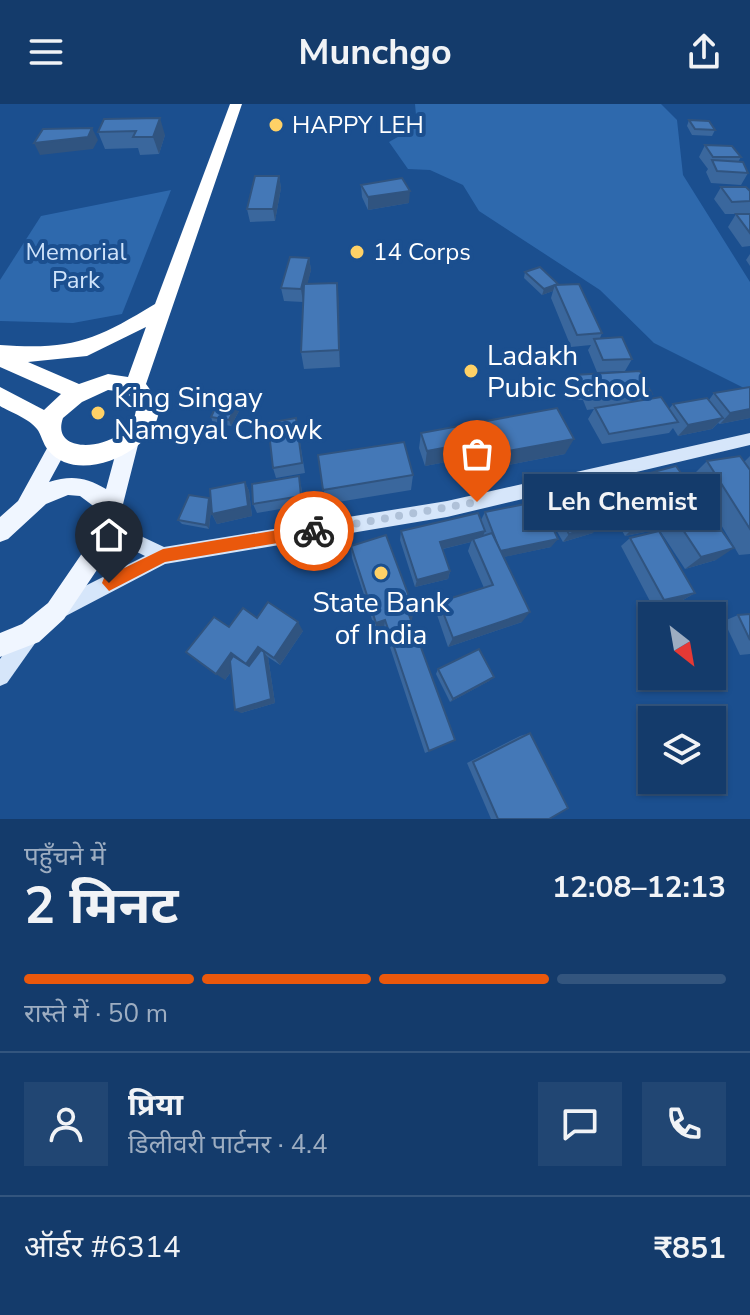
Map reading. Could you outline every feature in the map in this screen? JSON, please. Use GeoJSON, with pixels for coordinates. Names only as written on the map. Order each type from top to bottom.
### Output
{"type":"FeatureCollection","features":[{"type":"Feature","properties":{"kind":"highway"},"geometry":{"type":"LineString","coordinates":[[135,386],[236,104]]}},
{"type":"Feature","properties":{"kind":"highway"},"geometry":{"type":"LineString","coordinates":[[0,355],[69,355],[100,347],[163,308]]}},
{"type":"Feature","properties":{"kind":"highway"},"geometry":{"type":"LineString","coordinates":[[0,355],[77,392]]}},
{"type":"Feature","properties":{"kind":"highway"},"geometry":{"type":"LineString","coordinates":[[0,395],[54,436],[83,456],[99,454],[129,441],[148,416],[149,404],[144,393],[135,386],[108,382],[77,392],[55,413],[54,436]]}},
{"type":"Feature","properties":{"kind":"main road"},"geometry":{"type":"LineString","coordinates":[[27,503],[54,436]]}},
{"type":"Feature","properties":{"kind":"main road"},"geometry":{"type":"LineString","coordinates":[[0,645],[30,633],[56,611],[111,519],[129,441]]}},
{"type":"Feature","properties":{"kind":"main road"},"geometry":{"type":"LineString","coordinates":[[0,532],[27,503],[52,489],[78,486],[99,492],[111,519]]}},
{"type":"Feature","properties":{"kind":"street"},"geometry":{"type":"LineString","coordinates":[[56,611],[163,556],[447,509],[750,439]]}},
{"type":"Feature","properties":{"kind":"street"},"geometry":{"type":"LineString","coordinates":[[111,519],[163,556]]}},
{"type":"Feature","properties":{"kind":"street"},"geometry":{"type":"LineString","coordinates":[[0,676],[30,633]]}},
{"type":"Feature","properties":{"kind":"green space"},"geometry":{"type":"Polygon","coordinates":[[[415,104],[661,104],[677,120],[683,175],[750,282],[750,391],[654,343],[600,290],[479,211],[463,185],[430,170],[408,169],[389,142],[417,126],[415,104]]]}},
{"type":"Feature","properties":{"kind":"green space","name":"Memorial Park"},"geometry":{"type":"Polygon","coordinates":[[[171,190],[122,314],[73,323],[0,321],[0,280],[41,216],[171,190]]]}},
{"type":"Feature","properties":{"kind":"building"},"geometry":{"type":"Polygon","coordinates":[[[160,118],[153,137],[133,137],[136,131],[98,132],[104,119],[160,118]]]}},
{"type":"Feature","properties":{"kind":"building"},"geometry":{"type":"Polygon","coordinates":[[[689,120],[709,121],[715,130],[695,129],[689,120]]]}},
{"type":"Feature","properties":{"kind":"building"},"geometry":{"type":"Polygon","coordinates":[[[92,128],[88,137],[34,143],[43,129],[92,128]]]}},
{"type":"Feature","properties":{"kind":"building"},"geometry":{"type":"Polygon","coordinates":[[[705,145],[732,146],[741,157],[713,157],[705,145]]]}},
{"type":"Feature","properties":{"kind":"building"},"geometry":{"type":"Polygon","coordinates":[[[712,160],[743,162],[748,173],[717,171],[712,160]]]}},
{"type":"Feature","properties":{"kind":"building"},"geometry":{"type":"Polygon","coordinates":[[[255,176],[279,176],[273,209],[247,209],[255,176]]]}},
{"type":"Feature","properties":{"kind":"building"},"geometry":{"type":"Polygon","coordinates":[[[402,178],[410,191],[368,197],[361,185],[402,178]]]}},
{"type":"Feature","properties":{"kind":"building"},"geometry":{"type":"Polygon","coordinates":[[[721,187],[746,187],[750,191],[750,201],[732,202],[721,187]]]}},
{"type":"Feature","properties":{"kind":"building"},"geometry":{"type":"Polygon","coordinates":[[[736,214],[750,214],[750,233],[736,214]]]}},
{"type":"Feature","properties":{"kind":"building"},"geometry":{"type":"Polygon","coordinates":[[[290,257],[309,258],[301,289],[281,288],[290,257]]]}},
{"type":"Feature","properties":{"kind":"building"},"geometry":{"type":"Polygon","coordinates":[[[540,267],[558,284],[544,289],[525,272],[540,267]]]}},
{"type":"Feature","properties":{"kind":"building"},"geometry":{"type":"Polygon","coordinates":[[[337,283],[339,350],[301,352],[304,284],[337,283]]]}},
{"type":"Feature","properties":{"kind":"building"},"geometry":{"type":"Polygon","coordinates":[[[579,284],[602,333],[577,335],[555,285],[579,284]]]}},
{"type":"Feature","properties":{"kind":"building"},"geometry":{"type":"Polygon","coordinates":[[[622,337],[632,359],[603,360],[594,339],[622,337]]]}},
{"type":"Feature","properties":{"kind":"building"},"geometry":{"type":"Polygon","coordinates":[[[640,371],[652,394],[594,398],[589,388],[580,389],[574,375],[640,371]]]}},
{"type":"Feature","properties":{"kind":"building"},"geometry":{"type":"Polygon","coordinates":[[[750,387],[750,409],[730,413],[714,393],[750,387]]]}},
{"type":"Feature","properties":{"kind":"building"},"geometry":{"type":"Polygon","coordinates":[[[661,397],[678,422],[609,434],[595,408],[661,397]]]}},
{"type":"Feature","properties":{"kind":"building"},"geometry":{"type":"Polygon","coordinates":[[[707,398],[723,418],[688,425],[673,404],[707,398]]]}},
{"type":"Feature","properties":{"kind":"building"},"geometry":{"type":"Polygon","coordinates":[[[218,402],[236,405],[229,420],[211,417],[218,402]]]}},
{"type":"Feature","properties":{"kind":"building"},"geometry":{"type":"Polygon","coordinates":[[[557,408],[574,439],[454,461],[449,447],[427,451],[421,433],[557,408]]]}},
{"type":"Feature","properties":{"kind":"building"},"geometry":{"type":"Polygon","coordinates":[[[296,418],[302,463],[273,468],[268,423],[296,418]]]}},
{"type":"Feature","properties":{"kind":"building"},"geometry":{"type":"Polygon","coordinates":[[[404,442],[413,475],[323,490],[318,455],[404,442]]]}},
{"type":"Feature","properties":{"kind":"building"},"geometry":{"type":"Polygon","coordinates":[[[740,456],[750,470],[750,529],[707,461],[740,456]]]}},
{"type":"Feature","properties":{"kind":"building"},"geometry":{"type":"Polygon","coordinates":[[[676,466],[734,548],[701,557],[646,474],[676,466]]]}},
{"type":"Feature","properties":{"kind":"building"},"geometry":{"type":"Polygon","coordinates":[[[299,476],[301,496],[253,504],[252,484],[299,476]]]}},
{"type":"Feature","properties":{"kind":"building"},"geometry":{"type":"Polygon","coordinates":[[[629,481],[654,523],[634,527],[610,485],[629,481]]]}},
{"type":"Feature","properties":{"kind":"building"},"geometry":{"type":"Polygon","coordinates":[[[245,482],[248,506],[212,514],[210,489],[245,482]]]}},
{"type":"Feature","properties":{"kind":"building"},"geometry":{"type":"Polygon","coordinates":[[[579,488],[601,524],[569,534],[548,497],[579,488]]]}},
{"type":"Feature","properties":{"kind":"building"},"geometry":{"type":"Polygon","coordinates":[[[189,495],[209,498],[206,525],[178,520],[189,495]]]}},
{"type":"Feature","properties":{"kind":"building"},"geometry":{"type":"Polygon","coordinates":[[[540,501],[558,539],[500,551],[485,512],[540,501]]]}},
{"type":"Feature","properties":{"kind":"building"},"geometry":{"type":"Polygon","coordinates":[[[478,513],[485,531],[440,542],[450,571],[417,580],[401,531],[478,513]]]}},
{"type":"Feature","properties":{"kind":"building"},"geometry":{"type":"Polygon","coordinates":[[[659,531],[695,593],[664,600],[630,538],[659,531]]]}},
{"type":"Feature","properties":{"kind":"building"},"geometry":{"type":"Polygon","coordinates":[[[492,533],[530,612],[453,638],[439,602],[493,585],[473,539],[492,533]]]}},
{"type":"Feature","properties":{"kind":"building"},"geometry":{"type":"Polygon","coordinates":[[[386,535],[414,610],[408,612],[455,740],[429,751],[385,620],[376,623],[351,546],[386,535]]]}},
{"type":"Feature","properties":{"kind":"building"},"geometry":{"type":"Polygon","coordinates":[[[268,602],[298,622],[274,658],[258,647],[246,664],[231,653],[216,674],[186,652],[214,617],[229,627],[243,608],[257,618],[268,602]]]}},
{"type":"Feature","properties":{"kind":"building"},"geometry":{"type":"Polygon","coordinates":[[[750,614],[750,640],[738,615],[750,614]]]}},
{"type":"Feature","properties":{"kind":"building"},"geometry":{"type":"Polygon","coordinates":[[[479,649],[494,677],[453,699],[438,669],[479,649]]]}},
{"type":"Feature","properties":{"kind":"building"},"geometry":{"type":"Polygon","coordinates":[[[261,650],[264,652],[271,699],[235,710],[230,661],[233,656],[249,666],[261,650]]]}},
{"type":"Feature","properties":{"kind":"building"},"geometry":{"type":"Polygon","coordinates":[[[530,733],[568,808],[549,819],[498,819],[473,762],[530,733]]]}},
{"type":"Feature","properties":{"kind":"way so far"},"geometry":{"type":"LineString","coordinates":[[314,531],[477,502]]}},
{"type":"Feature","properties":{"kind":"place","name":"HAPPY LEH"},"geometry":{"type":"Point","coordinates":[276,125]}},
{"type":"Feature","properties":{"kind":"place","name":"14 Corps"},"geometry":{"type":"Point","coordinates":[357,252]}},
{"type":"Feature","properties":{"kind":"place","name":"Ladakh Pubic School"},"geometry":{"type":"Point","coordinates":[471,371]}},
{"type":"Feature","properties":{"kind":"place","name":"King Singay Namgyal Chowk"},"geometry":{"type":"Point","coordinates":[98,413]}},
{"type":"Feature","properties":{"kind":"place","name":"Leh Chemist"},"geometry":{"type":"Point","coordinates":[477,502]}},
{"type":"Feature","properties":{"kind":"place","name":"State Bank of India"},"geometry":{"type":"Point","coordinates":[381,573]}},
{"type":"Feature","properties":{"kind":"route"},"geometry":{"type":"LineString","coordinates":[[109,583],[163,556],[314,531]]}}]}
